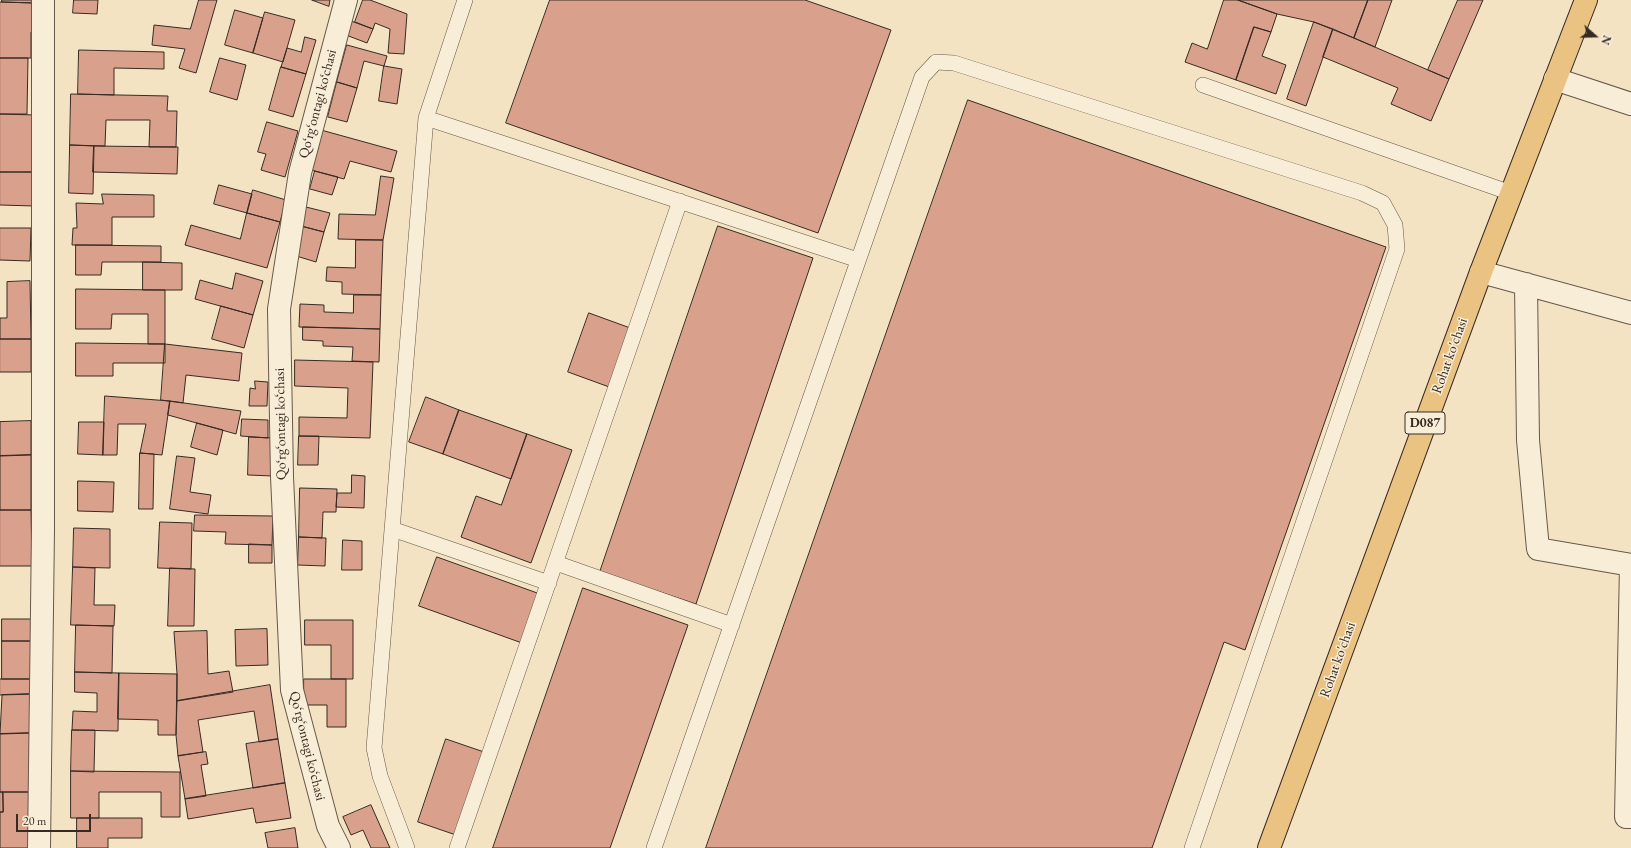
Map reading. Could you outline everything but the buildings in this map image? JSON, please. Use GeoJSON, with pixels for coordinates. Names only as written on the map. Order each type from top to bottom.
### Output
{"type":"FeatureCollection","features":[{"type":"Feature","properties":{"kind":"main road","name":"Rohat ko'chasi"},"geometry":{"type":"LineString","coordinates":[[1269,848],[1481,272],[1586,0]]}},
{"type":"Feature","properties":{"kind":"street"},"geometry":{"type":"LineString","coordinates":[[39,848],[43,529],[43,0]]}},
{"type":"Feature","properties":{"kind":"street","name":"Qo‘rg‘ontagi ko‘chasi"},"geometry":{"type":"LineString","coordinates":[[339,848],[328,826],[292,690],[282,477],[279,309],[300,173],[346,0]]}},
{"type":"Feature","properties":{"kind":"street"},"geometry":{"type":"LineString","coordinates":[[1555,78],[1631,104]]}},
{"type":"Feature","properties":{"kind":"street"},"geometry":{"type":"LineString","coordinates":[[1481,272],[1631,313]]}},
{"type":"Feature","properties":{"kind":"street"},"geometry":{"type":"LineString","coordinates":[[1526,284],[1528,440],[1538,549],[1631,565],[1626,817],[1631,817]]}},
{"type":"Feature","properties":{"kind":"lane"},"geometry":{"type":"LineString","coordinates":[[407,848],[380,776],[374,748],[426,118],[465,0]]}},
{"type":"Feature","properties":{"kind":"lane"},"geometry":{"type":"LineString","coordinates":[[654,848],[922,77],[936,62],[954,63],[1362,193],[1383,203],[1394,225],[1397,249],[1192,848]]}},
{"type":"Feature","properties":{"kind":"lane"},"geometry":{"type":"LineString","coordinates":[[1203,85],[1511,193]]}},
{"type":"Feature","properties":{"kind":"lane"},"geometry":{"type":"LineString","coordinates":[[426,118],[858,260]]}},
{"type":"Feature","properties":{"kind":"lane"},"geometry":{"type":"LineString","coordinates":[[457,848],[680,201]]}},
{"type":"Feature","properties":{"kind":"lane"},"geometry":{"type":"LineString","coordinates":[[392,529],[549,583]]}},
{"type":"Feature","properties":{"kind":"lane"},"geometry":{"type":"LineString","coordinates":[[556,563],[732,625]]}}]}
